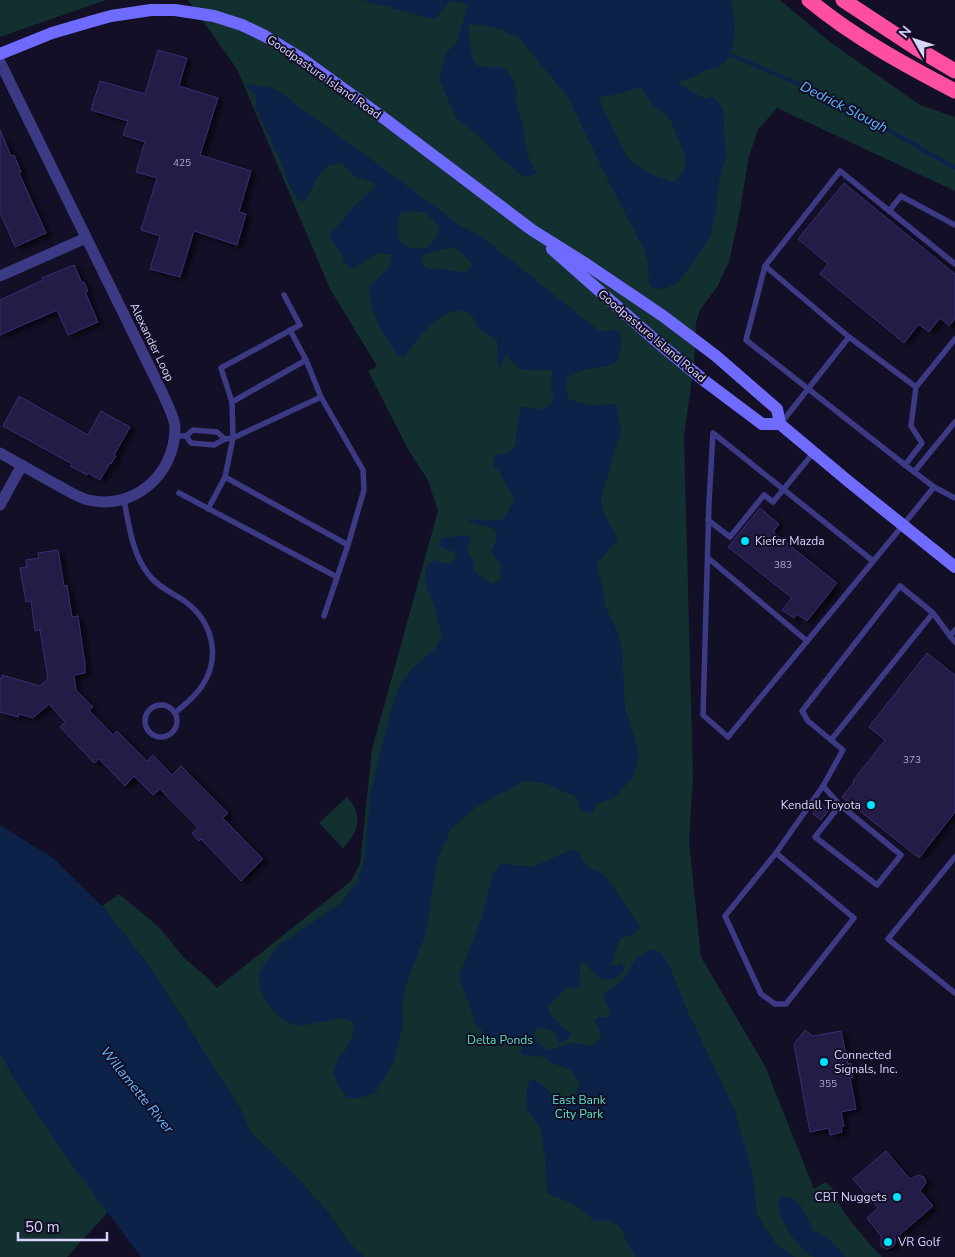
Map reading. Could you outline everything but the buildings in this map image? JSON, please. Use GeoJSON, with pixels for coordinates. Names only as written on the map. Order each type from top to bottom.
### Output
{"type":"FeatureCollection","features":[{"type":"Feature","properties":{"kind":"highway"},"geometry":{"type":"LineString","coordinates":[[809,0],[862,37],[955,91]]}},
{"type":"Feature","properties":{"kind":"highway"},"geometry":{"type":"LineString","coordinates":[[843,0],[955,71]]}},
{"type":"Feature","properties":{"kind":"main road","name":"Goodpasture Island Road"},"geometry":{"type":"LineString","coordinates":[[0,54],[52,34],[112,16],[151,10],[193,11],[242,25],[265,36],[300,58],[385,119],[532,230],[663,316],[716,356],[777,409],[780,424],[955,567]]}},
{"type":"Feature","properties":{"kind":"main road","name":"Goodpasture Island Road"},"geometry":{"type":"LineString","coordinates":[[532,230],[576,272],[706,382],[762,424],[780,424]]}},
{"type":"Feature","properties":{"kind":"street","name":"Alexander Loop"},"geometry":{"type":"LineString","coordinates":[[0,62],[162,392],[180,436],[173,445],[160,475],[140,493],[124,500],[102,502],[80,498],[0,453]]}},
{"type":"Feature","properties":{"kind":"street"},"geometry":{"type":"LineString","coordinates":[[0,276],[86,238]]}},
{"type":"Feature","properties":{"kind":"street"},"geometry":{"type":"LineString","coordinates":[[0,505],[22,465]]}},
{"type":"Feature","properties":{"kind":"lane"},"geometry":{"type":"LineString","coordinates":[[955,264],[840,171],[765,266],[746,340],[934,488],[955,498]]}},
{"type":"Feature","properties":{"kind":"lane"},"geometry":{"type":"LineString","coordinates":[[889,211],[900,196],[955,225]]}},
{"type":"Feature","properties":{"kind":"lane"},"geometry":{"type":"LineString","coordinates":[[765,266],[849,337],[916,387]]}},
{"type":"Feature","properties":{"kind":"lane"},"geometry":{"type":"LineString","coordinates":[[208,508],[225,477],[234,438],[232,402],[221,368],[300,325],[284,295]]}},
{"type":"Feature","properties":{"kind":"lane"},"geometry":{"type":"LineString","coordinates":[[290,330],[306,360],[321,397],[363,470],[364,490],[324,616]]}},
{"type":"Feature","properties":{"kind":"lane"},"geometry":{"type":"LineString","coordinates":[[780,424],[849,337]]}},
{"type":"Feature","properties":{"kind":"lane"},"geometry":{"type":"LineString","coordinates":[[905,465],[922,443],[911,426],[916,387],[955,339]]}},
{"type":"Feature","properties":{"kind":"lane"},"geometry":{"type":"LineString","coordinates":[[232,402],[306,360]]}},
{"type":"Feature","properties":{"kind":"lane"},"geometry":{"type":"LineString","coordinates":[[180,436],[191,443],[214,446],[321,397]]}},
{"type":"Feature","properties":{"kind":"lane"},"geometry":{"type":"LineString","coordinates":[[914,472],[955,422]]}},
{"type":"Feature","properties":{"kind":"lane"},"geometry":{"type":"LineString","coordinates":[[180,436],[193,430],[217,432],[225,440]]}},
{"type":"Feature","properties":{"kind":"lane"},"geometry":{"type":"LineString","coordinates":[[874,561],[713,433],[708,520],[703,715],[728,737],[807,641],[874,561],[903,526],[934,488]]}},
{"type":"Feature","properties":{"kind":"lane"},"geometry":{"type":"LineString","coordinates":[[708,520],[730,537],[764,495],[773,502],[814,452]]}},
{"type":"Feature","properties":{"kind":"lane"},"geometry":{"type":"LineString","coordinates":[[225,477],[348,545]]}},
{"type":"Feature","properties":{"kind":"lane"},"geometry":{"type":"LineString","coordinates":[[179,493],[337,577]]}},
{"type":"Feature","properties":{"kind":"lane"},"geometry":{"type":"LineString","coordinates":[[124,500],[139,560],[149,576],[164,589],[184,600],[198,615],[210,634],[213,658],[206,679],[196,694],[175,713]]}},
{"type":"Feature","properties":{"kind":"lane"},"geometry":{"type":"LineString","coordinates":[[708,558],[807,641]]}},
{"type":"Feature","properties":{"kind":"lane"},"geometry":{"type":"LineString","coordinates":[[776,852],[854,918],[786,1004],[775,1004],[761,994],[725,916],[776,852],[823,786],[843,750],[808,722],[802,710],[900,586],[934,613],[955,642]]}},
{"type":"Feature","properties":{"kind":"lane"},"geometry":{"type":"LineString","coordinates":[[831,740],[934,613]]}},
{"type":"Feature","properties":{"kind":"lane"},"geometry":{"type":"LineString","coordinates":[[950,636],[955,630]]}},
{"type":"Feature","properties":{"kind":"lane"},"geometry":{"type":"LineString","coordinates":[[161,705],[167,706],[175,713],[178,721],[169,736],[155,737],[147,729],[145,718],[152,708],[161,705]]}},
{"type":"Feature","properties":{"kind":"lane"},"geometry":{"type":"LineString","coordinates":[[823,786],[840,805],[901,855],[877,885],[815,837],[840,805]]}},
{"type":"Feature","properties":{"kind":"lane"},"geometry":{"type":"LineString","coordinates":[[955,857],[888,939],[955,993]]}},
{"type":"Feature","properties":{"kind":"green space"},"geometry":{"type":"Polygon","coordinates":[[[0,0],[106,0],[0,37],[0,0]]]}},
{"type":"Feature","properties":{"kind":"green space","name":"Delta Ponds"},"geometry":{"type":"Polygon","coordinates":[[[188,0],[780,0],[830,42],[920,105],[955,117],[955,191],[777,108],[758,130],[749,156],[729,262],[717,287],[700,310],[696,323],[694,365],[684,436],[693,778],[689,841],[701,957],[765,1066],[814,1189],[825,1182],[835,1191],[847,1215],[882,1257],[364,1257],[350,1244],[328,1213],[299,1180],[250,1132],[242,1112],[152,970],[102,906],[119,894],[160,928],[184,958],[217,988],[351,881],[360,864],[372,749],[438,511],[428,480],[409,451],[368,371],[377,366],[330,289],[237,69],[188,0]]]}},
{"type":"Feature","properties":{"kind":"green space"},"geometry":{"type":"Polygon","coordinates":[[[347,797],[356,811],[357,823],[353,836],[343,848],[319,823],[347,797]]]}},
{"type":"Feature","properties":{"kind":"green space"},"geometry":{"type":"Polygon","coordinates":[[[0,1052],[37,1114],[108,1212],[67,1257],[0,1257],[0,1052]]]}},
{"type":"Feature","properties":{"kind":"water"},"geometry":{"type":"Polygon","coordinates":[[[362,0],[730,0],[735,27],[733,47],[729,56],[717,68],[706,70],[678,83],[705,99],[712,96],[723,109],[726,158],[718,184],[716,210],[711,234],[678,282],[667,288],[655,289],[649,284],[648,263],[644,249],[568,97],[520,39],[498,28],[472,24],[468,26],[472,58],[476,65],[502,67],[506,69],[514,82],[517,93],[515,101],[522,123],[527,154],[537,174],[524,177],[456,118],[439,78],[446,53],[457,43],[468,4],[450,1],[434,19],[362,0]],[[640,87],[615,95],[602,96],[599,101],[627,157],[640,168],[654,176],[673,182],[685,168],[684,153],[669,118],[652,104],[640,87]]]}},
{"type":"Feature","properties":{"kind":"water"},"geometry":{"type":"Polygon","coordinates":[[[246,84],[278,91],[461,226],[482,237],[598,330],[605,332],[614,329],[621,334],[620,354],[614,364],[577,372],[567,378],[566,391],[569,399],[589,406],[616,404],[621,431],[601,498],[602,509],[618,540],[596,564],[602,584],[605,606],[616,629],[622,648],[625,708],[638,749],[638,762],[632,778],[615,797],[596,804],[592,814],[580,810],[577,797],[544,783],[524,781],[476,807],[451,829],[437,861],[426,933],[406,984],[402,1007],[403,1025],[394,1061],[375,1093],[359,1098],[347,1098],[333,1073],[339,1056],[347,1048],[353,1035],[355,1023],[342,1018],[306,1025],[287,1022],[274,1012],[266,1001],[259,987],[259,974],[279,945],[340,904],[357,882],[364,860],[371,790],[393,703],[400,684],[411,670],[435,649],[442,636],[426,585],[425,570],[435,560],[450,565],[456,556],[455,552],[443,549],[438,544],[442,538],[467,535],[471,537],[468,552],[474,561],[474,571],[493,585],[501,578],[500,571],[502,567],[491,552],[495,544],[497,532],[492,528],[470,522],[468,519],[499,521],[504,518],[515,499],[499,471],[493,466],[494,458],[499,454],[508,453],[516,444],[521,407],[541,409],[554,401],[550,382],[553,373],[551,370],[526,370],[517,367],[508,356],[505,356],[499,369],[497,340],[484,333],[469,313],[457,311],[439,318],[423,333],[405,356],[398,356],[378,322],[371,304],[370,295],[370,285],[389,267],[392,255],[377,253],[352,269],[342,261],[343,257],[330,238],[330,235],[352,209],[375,187],[374,183],[362,178],[356,178],[342,163],[335,164],[323,171],[304,202],[299,201],[289,185],[278,155],[256,108],[256,98],[253,92],[248,89],[246,84]],[[409,211],[399,213],[398,236],[404,245],[427,248],[437,236],[439,227],[425,212],[409,211]],[[453,247],[427,253],[422,257],[424,266],[431,269],[465,273],[473,264],[453,247]]]}},
{"type":"Feature","properties":{"kind":"water","name":"Willamette River"},"geometry":{"type":"Polygon","coordinates":[[[0,825],[53,858],[102,906],[152,970],[242,1112],[250,1132],[299,1180],[328,1213],[350,1244],[364,1257],[141,1257],[49,1132],[0,1052],[0,825]]]}},
{"type":"Feature","properties":{"kind":"water"},"geometry":{"type":"Polygon","coordinates":[[[568,849],[580,852],[587,867],[604,874],[640,926],[634,934],[620,939],[611,964],[614,966],[620,963],[625,967],[619,975],[609,980],[604,980],[596,976],[584,961],[580,964],[580,980],[582,984],[580,987],[566,988],[547,1007],[550,1014],[564,1029],[571,1033],[570,1037],[562,1043],[558,1042],[557,1035],[549,1030],[540,1028],[534,1030],[535,1037],[540,1044],[549,1050],[573,1043],[589,1046],[596,1043],[600,1040],[601,1033],[594,1021],[599,1017],[609,1015],[610,1010],[603,997],[606,992],[622,981],[635,960],[648,950],[656,950],[661,953],[668,963],[688,1012],[735,1111],[753,1176],[757,1215],[776,1244],[795,1257],[636,1257],[620,1227],[609,1221],[595,1221],[577,1206],[547,1193],[541,1130],[527,1108],[528,1083],[533,1079],[543,1085],[554,1096],[574,1096],[580,1083],[571,1070],[547,1061],[545,1057],[524,1055],[520,1052],[524,1045],[515,1037],[511,1036],[500,1045],[484,1033],[476,1024],[459,976],[482,917],[493,874],[501,863],[532,867],[567,852],[568,849]]]}},
{"type":"Feature","properties":{"kind":"water"},"geometry":{"type":"Polygon","coordinates":[[[786,1196],[802,1207],[814,1231],[827,1237],[846,1257],[815,1257],[798,1244],[780,1215],[779,1201],[781,1197],[786,1196]]]}},
{"type":"Feature","properties":{"kind":"waterway","name":"Dedrick Slough"},"geometry":{"type":"LineString","coordinates":[[729,54],[834,99],[955,168]]}},
{"type":"Feature","properties":{"kind":"place","name":"Kiefer Mazda"},"geometry":{"type":"Point","coordinates":[745,541]}},
{"type":"Feature","properties":{"kind":"place","name":"Kendall Toyota"},"geometry":{"type":"Point","coordinates":[871,805]}},
{"type":"Feature","properties":{"kind":"place","name":"Connected Signals, Inc."},"geometry":{"type":"Point","coordinates":[824,1062]}},
{"type":"Feature","properties":{"kind":"place","name":"CBT Nuggets"},"geometry":{"type":"Point","coordinates":[897,1197]}},
{"type":"Feature","properties":{"kind":"place","name":"VR Golf"},"geometry":{"type":"Point","coordinates":[888,1242]}},
{"type":"Feature","properties":{"kind":"park label","name":"East Bank City Park"},"geometry":{"type":"Point","coordinates":[579,1107]}}]}
